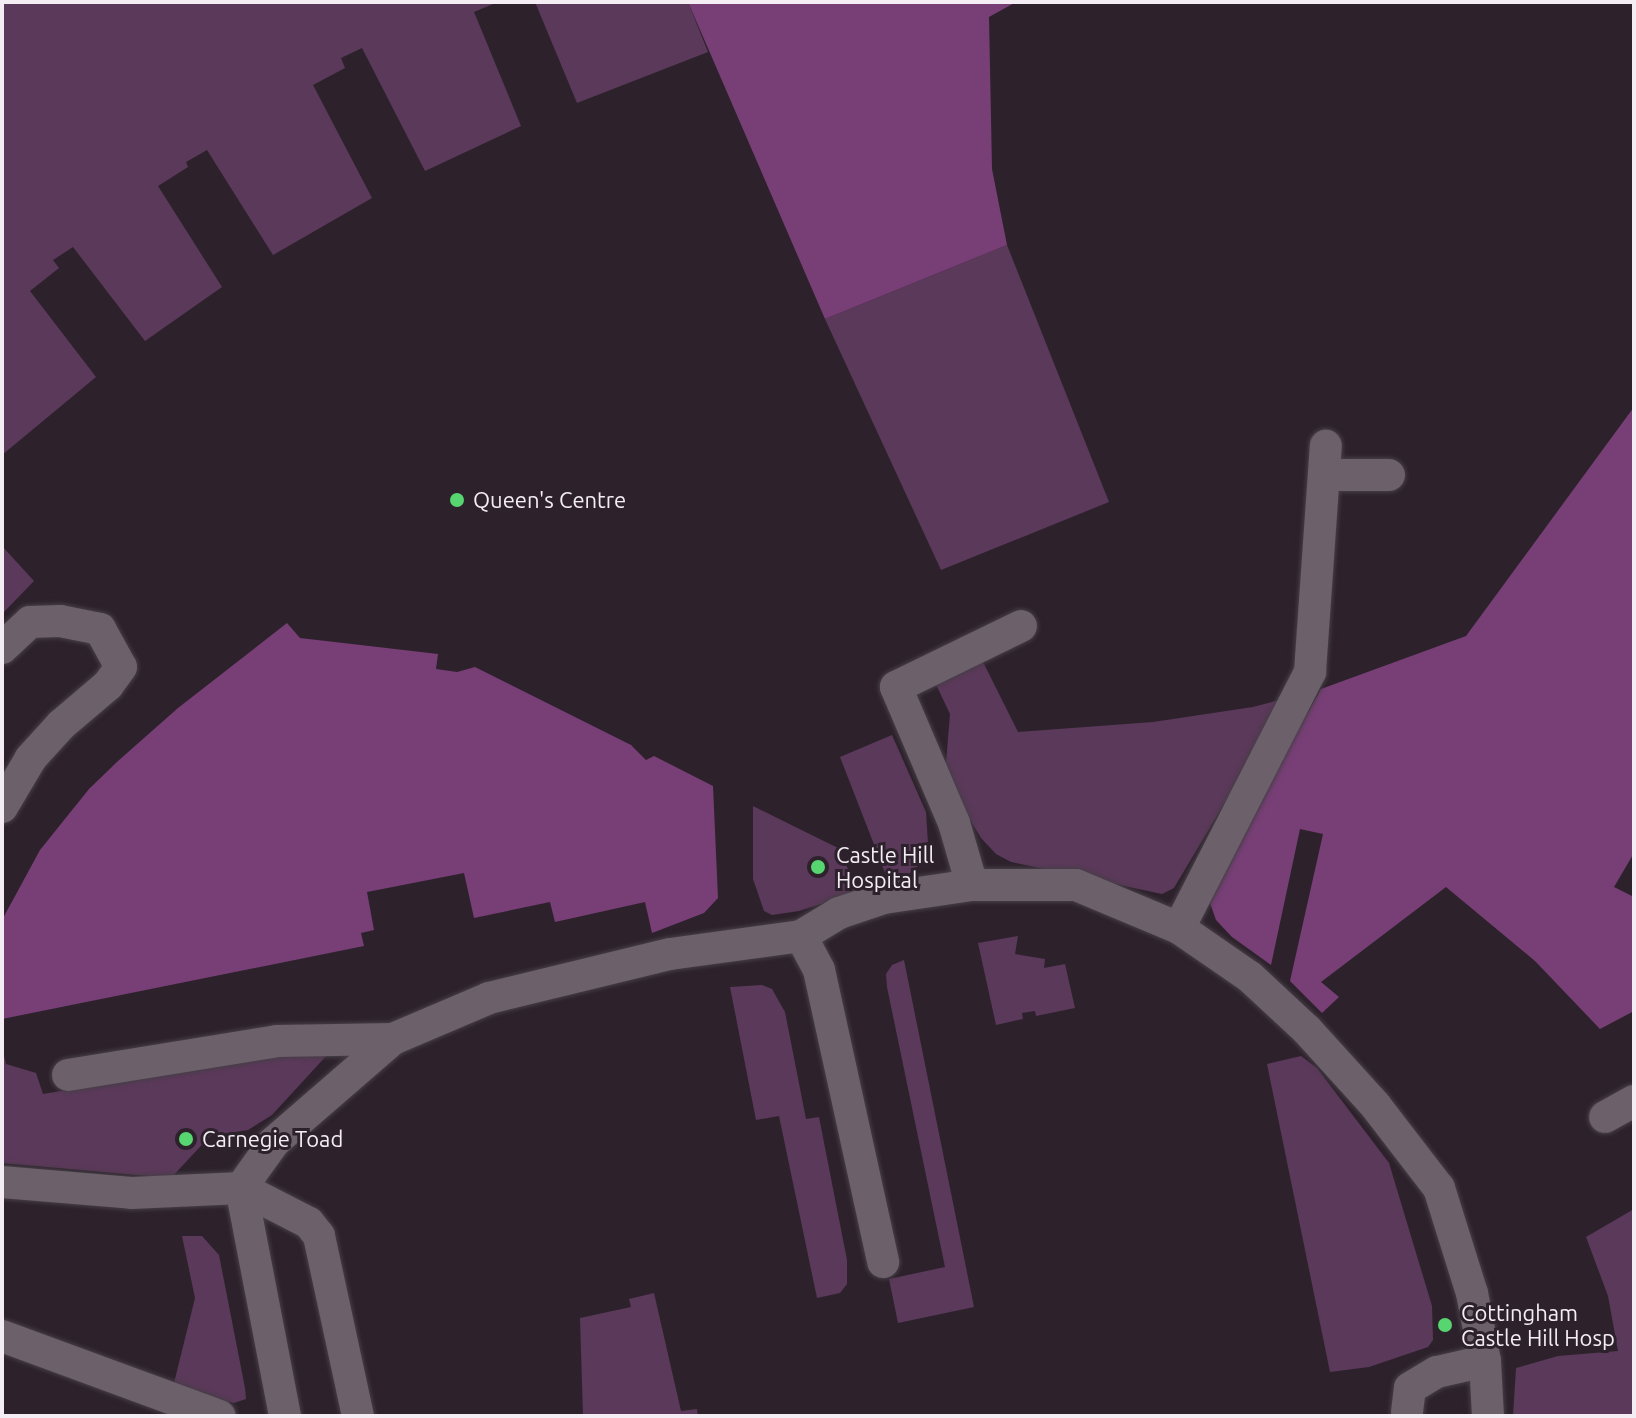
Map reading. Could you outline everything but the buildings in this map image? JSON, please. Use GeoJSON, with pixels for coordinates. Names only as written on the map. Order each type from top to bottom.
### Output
{"type":"FeatureCollection","features":[{"type":"Feature","properties":{"kind":"lane"},"geometry":{"type":"LineString","coordinates":[[1179,928],[1310,672],[1326,461],[1389,475]]}},
{"type":"Feature","properties":{"kind":"lane"},"geometry":{"type":"LineString","coordinates":[[2,648],[30,622],[60,621],[100,629],[121,667],[108,685],[61,725],[31,758],[2,807]]}},
{"type":"Feature","properties":{"kind":"lane"},"geometry":{"type":"LineString","coordinates":[[972,885],[954,823],[896,687],[1021,626]]}},
{"type":"Feature","properties":{"kind":"lane"},"geometry":{"type":"LineString","coordinates":[[285,1416],[241,1188],[274,1142],[393,1039],[504,995],[670,954],[801,936],[839,913],[884,898],[972,885],[1076,885],[1179,928],[1250,977],[1307,1030],[1375,1105],[1439,1188],[1472,1293],[1485,1361],[1488,1416]]}},
{"type":"Feature","properties":{"kind":"lane"},"geometry":{"type":"LineString","coordinates":[[801,936],[819,970],[883,1262]]}},
{"type":"Feature","properties":{"kind":"lane"},"geometry":{"type":"LineString","coordinates":[[68,1075],[277,1041],[393,1039]]}},
{"type":"Feature","properties":{"kind":"lane"},"geometry":{"type":"LineString","coordinates":[[1605,1117],[1634,1101]]}},
{"type":"Feature","properties":{"kind":"lane"},"geometry":{"type":"LineString","coordinates":[[2,1182],[132,1193],[241,1188],[309,1223],[319,1236],[358,1416]]}},
{"type":"Feature","properties":{"kind":"lane"},"geometry":{"type":"LineString","coordinates":[[2,1336],[220,1416]]}},
{"type":"Feature","properties":{"kind":"lane"},"geometry":{"type":"LineString","coordinates":[[1407,1412],[1410,1388],[1437,1372],[1485,1361]]}},
{"type":"Feature","properties":{"kind":"shaded area"},"geometry":{"type":"Polygon","coordinates":[[[2,2],[498,2],[474,12],[521,126],[425,171],[362,48],[341,58],[345,68],[313,85],[372,198],[273,255],[207,150],[186,162],[188,167],[158,186],[222,287],[145,341],[73,247],[53,260],[59,268],[30,291],[96,377],[2,455],[2,2]]]}},
{"type":"Feature","properties":{"kind":"shaded area"},"geometry":{"type":"Polygon","coordinates":[[[535,2],[688,2],[708,52],[577,103],[535,2]]]}},
{"type":"Feature","properties":{"kind":"shaded area"},"geometry":{"type":"Polygon","coordinates":[[[688,2],[1016,2],[989,17],[992,169],[1007,245],[825,319],[688,2]]]}},
{"type":"Feature","properties":{"kind":"shaded area"},"geometry":{"type":"Polygon","coordinates":[[[1007,245],[1109,502],[941,570],[825,319],[1007,245]]]}},
{"type":"Feature","properties":{"kind":"shaded area"},"geometry":{"type":"Polygon","coordinates":[[[1634,407],[1634,853],[1614,887],[1634,897],[1634,1011],[1600,1029],[1535,961],[1446,887],[1321,982],[1339,997],[1322,1013],[1290,981],[1323,834],[1300,829],[1271,965],[1232,937],[1216,920],[1210,903],[1281,760],[1321,689],[1466,636],[1634,407]]]}},
{"type":"Feature","properties":{"kind":"shaded area"},"geometry":{"type":"Polygon","coordinates":[[[2,546],[34,581],[2,614],[2,546]]]}},
{"type":"Feature","properties":{"kind":"shaded area"},"geometry":{"type":"Polygon","coordinates":[[[287,623],[300,638],[438,654],[436,669],[457,672],[475,667],[631,745],[646,760],[654,756],[713,786],[718,898],[704,913],[652,933],[645,902],[555,922],[550,902],[474,918],[464,873],[367,892],[374,930],[361,933],[364,946],[2,1019],[2,920],[40,850],[89,789],[118,761],[178,708],[287,623]]]}},
{"type":"Feature","properties":{"kind":"shaded area"},"geometry":{"type":"Polygon","coordinates":[[[979,654],[1018,732],[1153,722],[1253,707],[1287,698],[1174,888],[1162,894],[1011,862],[996,854],[981,838],[969,818],[946,763],[950,714],[933,678],[979,654]]]}},
{"type":"Feature","properties":{"kind":"shaded area"},"geometry":{"type":"Polygon","coordinates":[[[892,735],[926,812],[928,844],[917,867],[904,878],[889,883],[840,757],[892,735]]]}},
{"type":"Feature","properties":{"kind":"shaded area"},"geometry":{"type":"Polygon","coordinates":[[[753,806],[838,848],[859,892],[799,911],[772,915],[764,911],[753,879],[753,806]]]}},
{"type":"Feature","properties":{"kind":"shaded area"},"geometry":{"type":"Polygon","coordinates":[[[1018,936],[1015,954],[1045,959],[1044,968],[1065,964],[1075,1008],[1036,1016],[1035,1011],[1022,1013],[1023,1019],[996,1025],[978,943],[1018,936]]]}},
{"type":"Feature","properties":{"kind":"shaded area"},"geometry":{"type":"Polygon","coordinates":[[[904,960],[974,1307],[898,1323],[889,1279],[945,1267],[887,987],[886,974],[892,965],[904,960]]]}},
{"type":"Feature","properties":{"kind":"shaded area"},"geometry":{"type":"Polygon","coordinates":[[[762,985],[772,989],[785,1012],[806,1119],[819,1117],[847,1260],[847,1284],[840,1293],[817,1298],[779,1116],[756,1120],[730,987],[762,985]]]}},
{"type":"Feature","properties":{"kind":"shaded area"},"geometry":{"type":"Polygon","coordinates":[[[2,1048],[6,1064],[36,1073],[43,1094],[274,1055],[327,1055],[272,1115],[248,1130],[210,1136],[171,1178],[2,1163],[2,1048]]]}},
{"type":"Feature","properties":{"kind":"shaded area"},"geometry":{"type":"Polygon","coordinates":[[[1301,1056],[1317,1068],[1389,1163],[1432,1306],[1433,1340],[1428,1347],[1369,1367],[1330,1372],[1267,1064],[1301,1056]]]}},
{"type":"Feature","properties":{"kind":"shaded area"},"geometry":{"type":"Polygon","coordinates":[[[1634,1209],[1634,1416],[1513,1416],[1516,1368],[1558,1356],[1618,1351],[1608,1296],[1586,1237],[1634,1209]]]}},
{"type":"Feature","properties":{"kind":"shaded area"},"geometry":{"type":"Polygon","coordinates":[[[182,1236],[202,1236],[219,1255],[246,1399],[234,1403],[173,1387],[195,1298],[182,1236]]]}},
{"type":"Feature","properties":{"kind":"shaded area"},"geometry":{"type":"Polygon","coordinates":[[[654,1293],[681,1411],[697,1409],[698,1416],[583,1416],[580,1318],[631,1307],[629,1299],[654,1293]]]}},
{"type":"Feature","properties":{"kind":"place","name":"Queen's Centre"},"geometry":{"type":"Point","coordinates":[457,500]}},
{"type":"Feature","properties":{"kind":"place","name":"Castle Hill Hospital"},"geometry":{"type":"Point","coordinates":[818,867]}},
{"type":"Feature","properties":{"kind":"place","name":"Carnegie Toad"},"geometry":{"type":"Point","coordinates":[186,1139]}},
{"type":"Feature","properties":{"kind":"place","name":"Cottingham Castle Hill Hosp"},"geometry":{"type":"Point","coordinates":[1445,1325]}}]}
